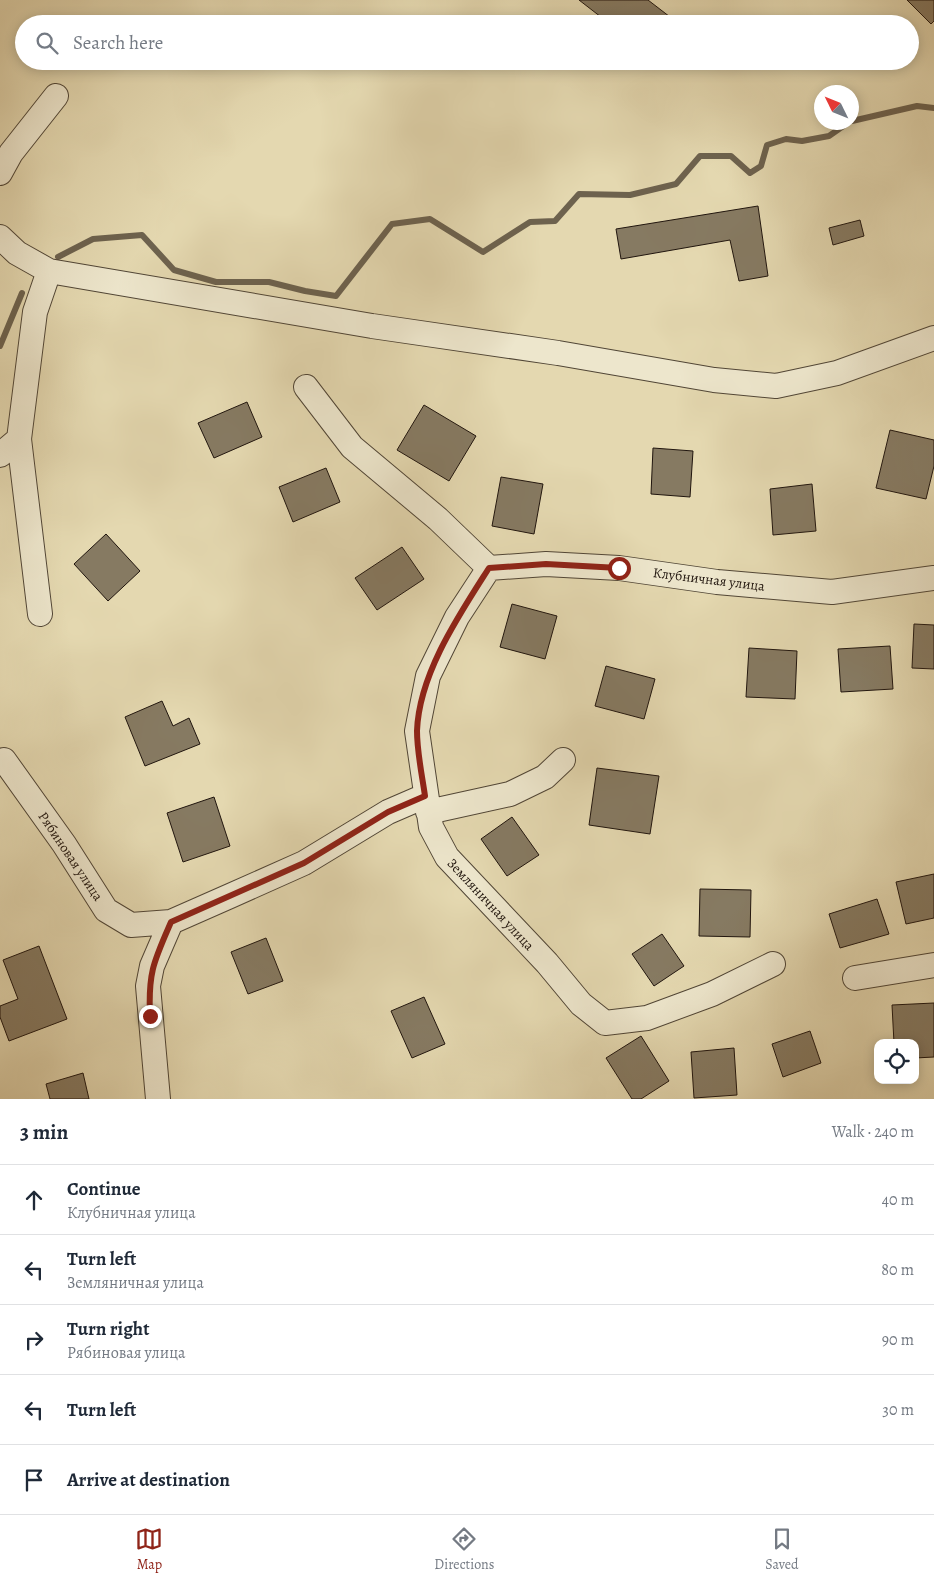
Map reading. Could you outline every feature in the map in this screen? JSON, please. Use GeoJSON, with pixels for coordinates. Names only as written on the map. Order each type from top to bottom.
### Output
{"type":"FeatureCollection","features":[{"type":"Feature","properties":{"kind":"street"},"geometry":{"type":"LineString","coordinates":[[0,173],[11,153],[56,96]]}},
{"type":"Feature","properties":{"kind":"street"},"geometry":{"type":"LineString","coordinates":[[0,236],[17,254],[49,271],[372,326],[714,380],[776,386],[837,373],[934,338]]}},
{"type":"Feature","properties":{"kind":"street"},"geometry":{"type":"LineString","coordinates":[[40,614],[19,439],[35,312],[49,271]]}},
{"type":"Feature","properties":{"kind":"street"},"geometry":{"type":"LineString","coordinates":[[306,387],[352,447],[438,519],[489,568]]}},
{"type":"Feature","properties":{"kind":"street"},"geometry":{"type":"LineString","coordinates":[[0,455],[19,439]]}},
{"type":"Feature","properties":{"kind":"street","name":"Клубничная улица"},"geometry":{"type":"LineString","coordinates":[[489,568],[546,564],[619,568],[717,582],[832,592],[934,578]]}},
{"type":"Feature","properties":{"kind":"street","name":"Земляничная улица"},"geometry":{"type":"LineString","coordinates":[[489,568],[457,617],[428,676],[417,731],[426,804],[431,827],[447,857],[547,963],[581,1004],[606,1023],[647,1018],[712,994],[773,964]]}},
{"type":"Feature","properties":{"kind":"street","name":"Рябиновая улица"},"geometry":{"type":"LineString","coordinates":[[4,760],[64,844],[106,910],[131,925],[171,922],[304,863],[388,812],[426,804],[510,794],[545,777],[563,760]]}},
{"type":"Feature","properties":{"kind":"street"},"geometry":{"type":"LineString","coordinates":[[158,1099],[148,986],[152,966],[171,922]]}},
{"type":"Feature","properties":{"kind":"street"},"geometry":{"type":"LineString","coordinates":[[855,978],[934,965]]}},
{"type":"Feature","properties":{"kind":"building"},"geometry":{"type":"Polygon","coordinates":[[[579,0],[648,0],[668,15],[598,15],[579,0]]]}},
{"type":"Feature","properties":{"kind":"building"},"geometry":{"type":"Polygon","coordinates":[[[907,0],[934,0],[934,21],[931,24],[907,0]]]}},
{"type":"Feature","properties":{"kind":"building"},"geometry":{"type":"Polygon","coordinates":[[[758,206],[768,276],[739,281],[730,240],[621,259],[616,229],[758,206]]]}},
{"type":"Feature","properties":{"kind":"building"},"geometry":{"type":"Polygon","coordinates":[[[860,220],[864,236],[833,245],[829,228],[860,220]]]}},
{"type":"Feature","properties":{"kind":"building"},"geometry":{"type":"Polygon","coordinates":[[[247,402],[262,437],[214,458],[198,423],[247,402]]]}},
{"type":"Feature","properties":{"kind":"building"},"geometry":{"type":"Polygon","coordinates":[[[424,405],[476,436],[449,481],[397,450],[424,405]]]}},
{"type":"Feature","properties":{"kind":"building"},"geometry":{"type":"Polygon","coordinates":[[[890,430],[934,440],[934,466],[926,499],[876,488],[890,430]]]}},
{"type":"Feature","properties":{"kind":"building"},"geometry":{"type":"Polygon","coordinates":[[[653,448],[693,451],[690,497],[651,494],[653,448]]]}},
{"type":"Feature","properties":{"kind":"building"},"geometry":{"type":"Polygon","coordinates":[[[326,468],[340,502],[293,522],[279,487],[326,468]]]}},
{"type":"Feature","properties":{"kind":"building"},"geometry":{"type":"Polygon","coordinates":[[[501,477],[543,484],[534,534],[492,526],[501,477]]]}},
{"type":"Feature","properties":{"kind":"building"},"geometry":{"type":"Polygon","coordinates":[[[812,484],[816,531],[773,535],[770,489],[812,484]]]}},
{"type":"Feature","properties":{"kind":"building"},"geometry":{"type":"Polygon","coordinates":[[[106,534],[140,571],[108,601],[74,564],[106,534]]]}},
{"type":"Feature","properties":{"kind":"building"},"geometry":{"type":"Polygon","coordinates":[[[402,547],[424,579],[377,610],[355,578],[402,547]]]}},
{"type":"Feature","properties":{"kind":"building"},"geometry":{"type":"Polygon","coordinates":[[[512,604],[557,616],[545,659],[500,647],[512,604]]]}},
{"type":"Feature","properties":{"kind":"building"},"geometry":{"type":"Polygon","coordinates":[[[914,624],[934,625],[934,669],[912,668],[914,624]]]}},
{"type":"Feature","properties":{"kind":"building"},"geometry":{"type":"Polygon","coordinates":[[[890,646],[893,689],[841,692],[838,649],[890,646]]]}},
{"type":"Feature","properties":{"kind":"building"},"geometry":{"type":"Polygon","coordinates":[[[749,648],[797,651],[795,699],[746,697],[749,648]]]}},
{"type":"Feature","properties":{"kind":"building"},"geometry":{"type":"Polygon","coordinates":[[[606,666],[655,679],[644,719],[595,706],[606,666]]]}},
{"type":"Feature","properties":{"kind":"building"},"geometry":{"type":"Polygon","coordinates":[[[162,701],[173,726],[189,718],[200,744],[145,766],[125,717],[162,701]]]}},
{"type":"Feature","properties":{"kind":"building"},"geometry":{"type":"Polygon","coordinates":[[[597,768],[659,776],[650,834],[589,825],[597,768]]]}},
{"type":"Feature","properties":{"kind":"building"},"geometry":{"type":"Polygon","coordinates":[[[214,797],[230,846],[183,862],[167,813],[214,797]]]}},
{"type":"Feature","properties":{"kind":"building"},"geometry":{"type":"Polygon","coordinates":[[[512,817],[539,855],[507,876],[481,839],[512,817]]]}},
{"type":"Feature","properties":{"kind":"building"},"geometry":{"type":"Polygon","coordinates":[[[934,874],[934,918],[906,924],[896,882],[934,874]]]}},
{"type":"Feature","properties":{"kind":"building"},"geometry":{"type":"Polygon","coordinates":[[[700,889],[751,890],[750,937],[699,936],[700,889]]]}},
{"type":"Feature","properties":{"kind":"building"},"geometry":{"type":"Polygon","coordinates":[[[877,899],[889,934],[840,948],[829,914],[877,899]]]}},
{"type":"Feature","properties":{"kind":"building"},"geometry":{"type":"Polygon","coordinates":[[[662,934],[684,966],[654,986],[632,954],[662,934]]]}},
{"type":"Feature","properties":{"kind":"building"},"geometry":{"type":"Polygon","coordinates":[[[266,938],[283,981],[248,994],[231,952],[266,938]]]}},
{"type":"Feature","properties":{"kind":"building"},"geometry":{"type":"Polygon","coordinates":[[[39,946],[67,1019],[9,1041],[0,1017],[0,1006],[18,999],[3,960],[39,946]]]}},
{"type":"Feature","properties":{"kind":"building"},"geometry":{"type":"Polygon","coordinates":[[[424,997],[445,1044],[412,1058],[391,1011],[424,997]]]}},
{"type":"Feature","properties":{"kind":"building"},"geometry":{"type":"Polygon","coordinates":[[[934,1003],[934,1057],[919,1058],[919,1039],[894,1039],[892,1005],[934,1003]]]}},
{"type":"Feature","properties":{"kind":"building"},"geometry":{"type":"Polygon","coordinates":[[[810,1031],[821,1063],[783,1077],[772,1044],[810,1031]]]}},
{"type":"Feature","properties":{"kind":"building"},"geometry":{"type":"Polygon","coordinates":[[[641,1036],[669,1081],[641,1099],[632,1099],[606,1058],[641,1036]]]}},
{"type":"Feature","properties":{"kind":"building"},"geometry":{"type":"Polygon","coordinates":[[[734,1048],[737,1095],[694,1098],[691,1052],[734,1048]]]}},
{"type":"Feature","properties":{"kind":"building"},"geometry":{"type":"Polygon","coordinates":[[[83,1073],[89,1099],[50,1099],[46,1084],[83,1073]]]}},
{"type":"Feature","properties":{"kind":"waterway"},"geometry":{"type":"LineString","coordinates":[[859,119],[917,106],[934,108]]}},
{"type":"Feature","properties":{"kind":"waterway"},"geometry":{"type":"LineString","coordinates":[[58,257],[93,239],[142,235],[174,270],[216,282],[269,282],[336,296],[392,224],[430,219],[483,252],[530,222],[555,221],[579,194],[630,195],[676,184],[700,156],[731,156],[750,173],[761,166],[767,145],[786,139],[802,141],[829,136],[838,130]]}},
{"type":"Feature","properties":{"kind":"waterway"},"geometry":{"type":"LineString","coordinates":[[0,346],[22,293]]}},
{"type":"Feature","properties":{"kind":"route"},"geometry":{"type":"LineString","coordinates":[[150,1016],[148,986],[152,966],[171,922],[304,863],[388,812],[425,796],[417,731],[428,676],[457,617],[489,568],[546,564],[619,568]]}}]}
